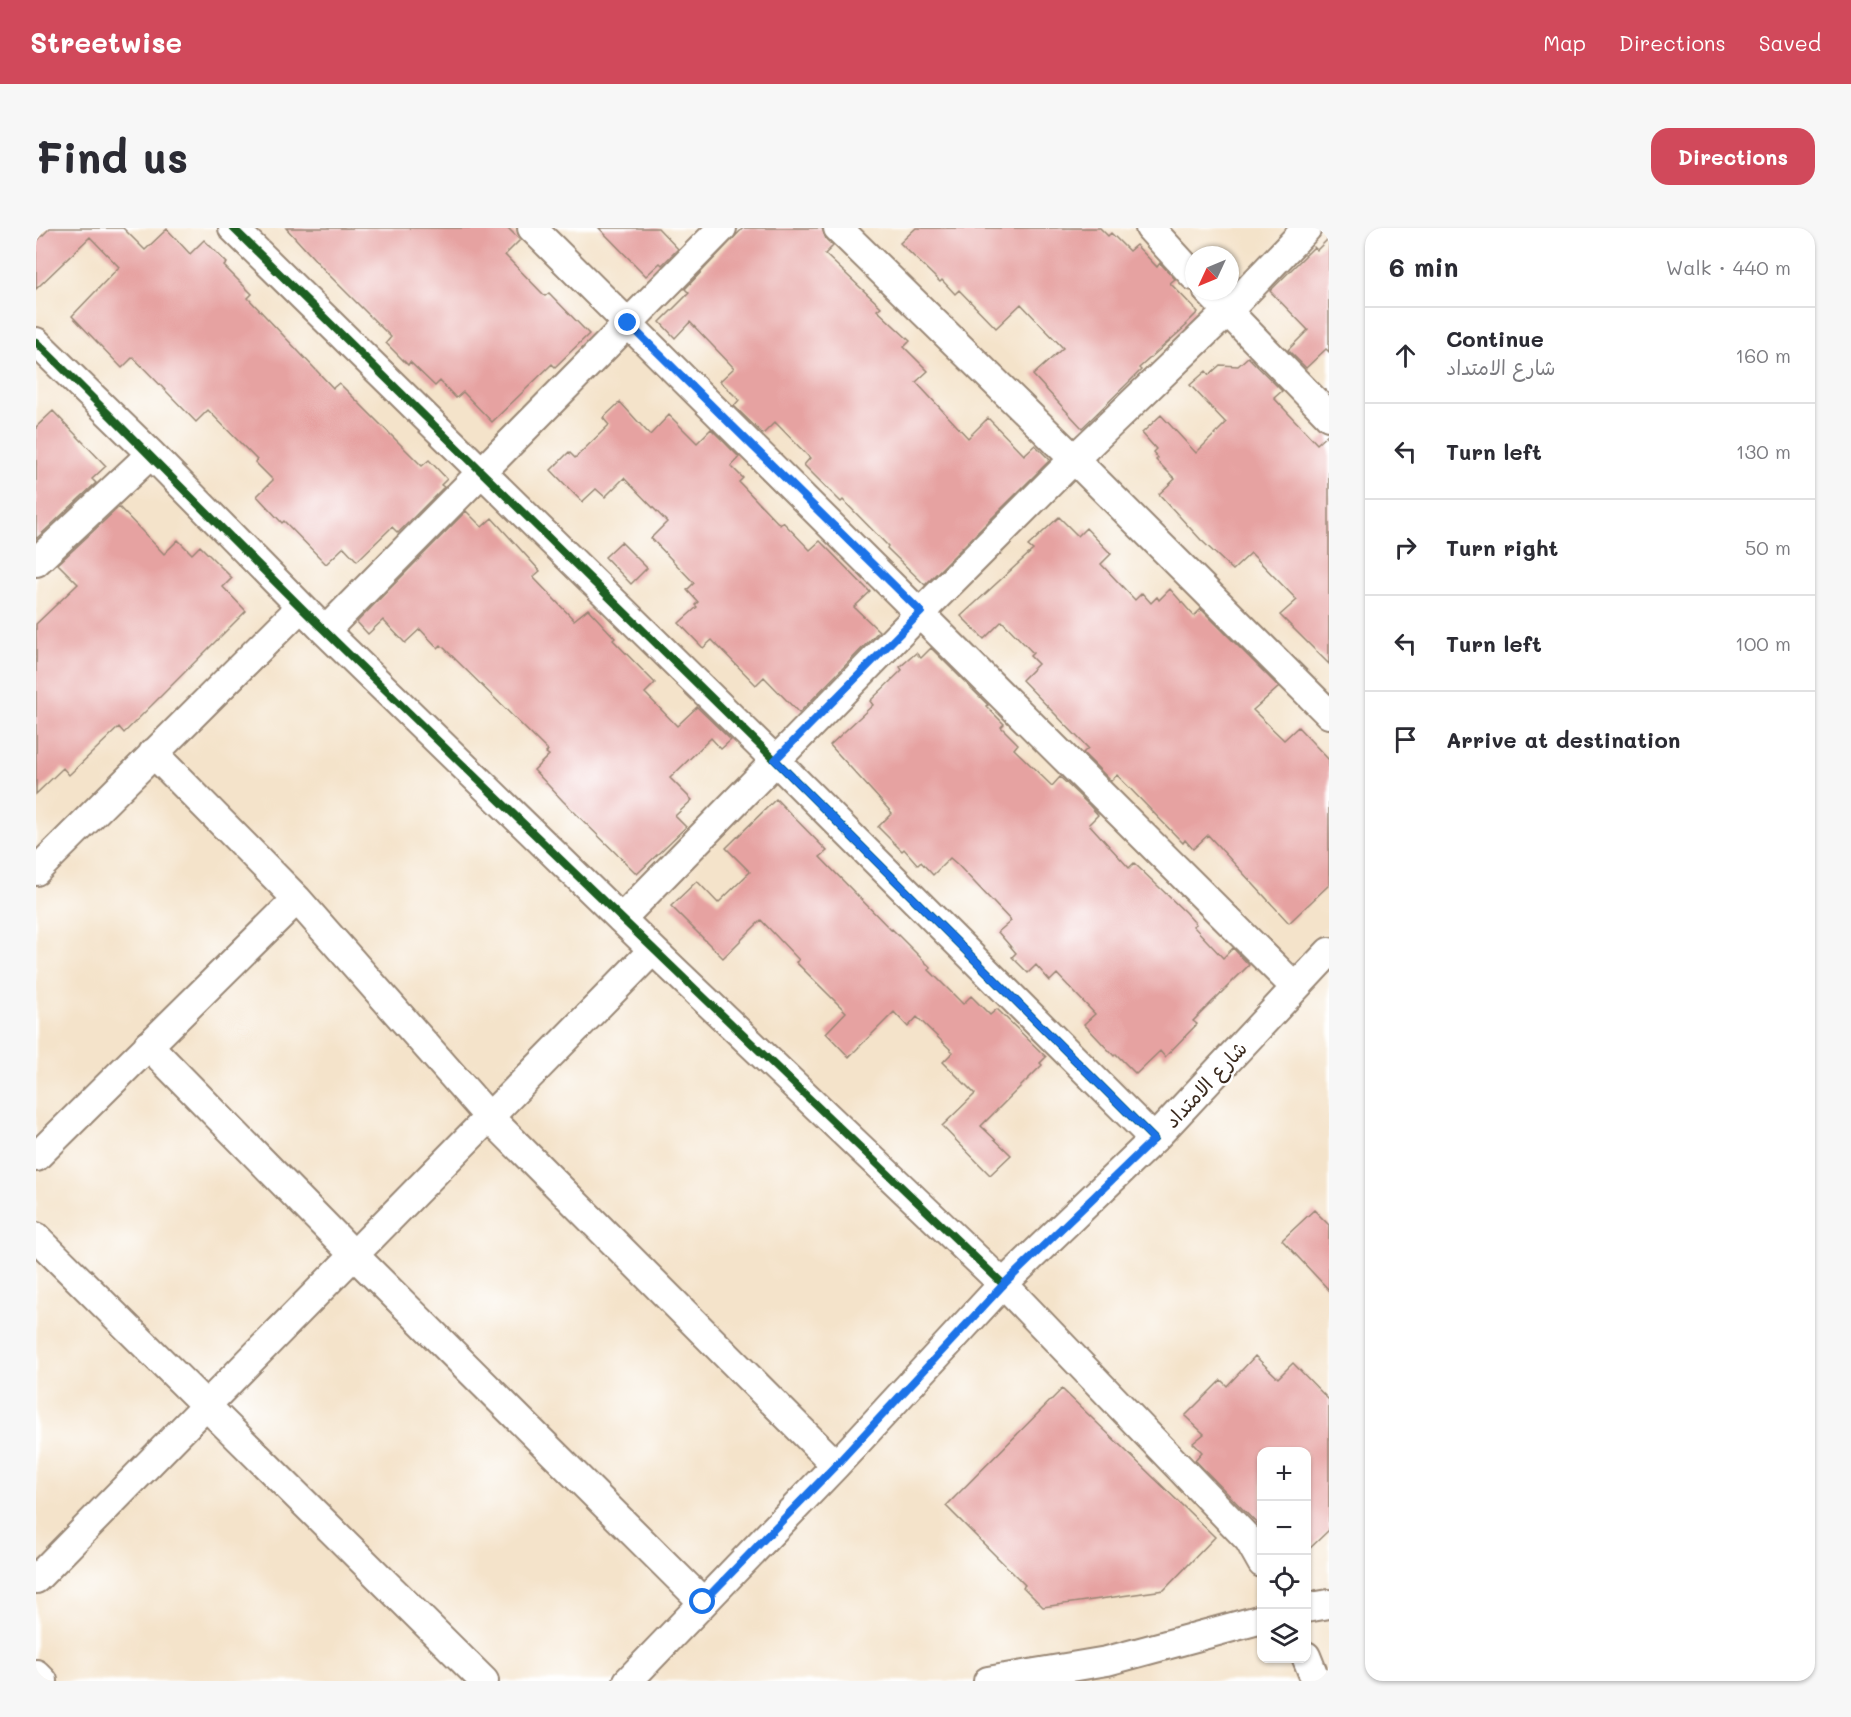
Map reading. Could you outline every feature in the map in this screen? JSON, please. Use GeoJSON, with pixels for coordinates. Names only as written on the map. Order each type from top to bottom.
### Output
{"type":"FeatureCollection","features":[{"type":"Feature","properties":{"kind":"street"},"geometry":{"type":"LineString","coordinates":[[233,228],[775,760],[1154,1139]]}},
{"type":"Feature","properties":{"kind":"street"},"geometry":{"type":"LineString","coordinates":[[532,228],[921,612],[1295,987]]}},
{"type":"Feature","properties":{"kind":"street"},"geometry":{"type":"LineString","coordinates":[[325,631],[722,228]]}},
{"type":"Feature","properties":{"kind":"street"},"geometry":{"type":"LineString","coordinates":[[838,228],[1074,459],[1329,714]]}},
{"type":"Feature","properties":{"kind":"street"},"geometry":{"type":"LineString","coordinates":[[1150,228],[1185,266]]}},
{"type":"Feature","properties":{"kind":"street"},"geometry":{"type":"LineString","coordinates":[[621,919],[921,612],[1074,459],[1227,312],[1307,228]]}},
{"type":"Feature","properties":{"kind":"street"},"geometry":{"type":"LineString","coordinates":[[1216,300],[1329,416]]}},
{"type":"Feature","properties":{"kind":"street"},"geometry":{"type":"LineString","coordinates":[[36,342],[151,454],[325,631],[653,950],[1004,1284],[1073,1359],[1249,1540],[1257,1555]]}},
{"type":"Feature","properties":{"kind":"street"},"geometry":{"type":"LineString","coordinates":[[36,562],[151,454]]}},
{"type":"Feature","properties":{"kind":"street"},"geometry":{"type":"LineString","coordinates":[[36,871],[301,607]]}},
{"type":"Feature","properties":{"kind":"street"},"geometry":{"type":"LineString","coordinates":[[153,753],[297,899],[489,1118],[836,1465]]}},
{"type":"Feature","properties":{"kind":"street"},"geometry":{"type":"LineString","coordinates":[[36,1157],[297,899]]}},
{"type":"Feature","properties":{"kind":"street"},"geometry":{"type":"LineString","coordinates":[[36,1579],[653,950]]}},
{"type":"Feature","properties":{"kind":"street","name":"شارع الامتداد"},"geometry":{"type":"LineString","coordinates":[[638,1678],[703,1602],[836,1465],[1004,1284],[1154,1139],[1329,952]]}},
{"type":"Feature","properties":{"kind":"street"},"geometry":{"type":"LineString","coordinates":[[148,1044],[354,1255],[703,1602]]}},
{"type":"Feature","properties":{"kind":"street"},"geometry":{"type":"LineString","coordinates":[[36,1237],[484,1681]]}},
{"type":"Feature","properties":{"kind":"street"},"geometry":{"type":"LineString","coordinates":[[1311,1607],[1329,1604]]}},
{"type":"Feature","properties":{"kind":"street"},"geometry":{"type":"LineString","coordinates":[[988,1681],[1107,1661],[1257,1620]]}},
{"type":"Feature","properties":{"kind":"street"},"geometry":{"type":"LineString","coordinates":[[1309,1663],[1316,1681]]}},
{"type":"Feature","properties":{"kind":"street"},"geometry":{"type":"LineString","coordinates":[[36,1674],[43,1681]]}},
{"type":"Feature","properties":{"kind":"building"},"geometry":{"type":"Polygon","coordinates":[[[50,228],[123,228],[145,250],[167,229],[190,254],[204,240],[227,263],[224,266],[252,294],[248,298],[333,388],[339,383],[422,466],[429,460],[447,479],[441,485],[444,487],[398,533],[392,527],[357,561],[344,547],[326,564],[257,496],[273,480],[255,462],[257,460],[208,410],[196,422],[133,357],[122,368],[72,316],[119,267],[90,237],[36,289],[36,242],[50,228]]]}},
{"type":"Feature","properties":{"kind":"building"},"geometry":{"type":"Polygon","coordinates":[[[286,228],[508,228],[520,240],[505,255],[545,296],[549,293],[589,334],[555,367],[552,364],[492,422],[463,392],[456,398],[440,381],[435,386],[410,362],[408,365],[386,343],[391,337],[286,228]]]}},
{"type":"Feature","properties":{"kind":"building"},"geometry":{"type":"Polygon","coordinates":[[[599,228],[658,228],[678,249],[662,265],[660,263],[646,276],[599,228]]]}},
{"type":"Feature","properties":{"kind":"building"},"geometry":{"type":"Polygon","coordinates":[[[743,228],[822,228],[826,239],[833,246],[825,254],[881,307],[877,310],[910,341],[904,347],[928,371],[916,382],[968,438],[988,418],[1024,455],[1035,445],[1050,460],[925,585],[843,500],[841,502],[804,465],[810,458],[775,422],[763,434],[734,406],[739,400],[720,381],[734,368],[690,322],[675,338],[660,322],[689,293],[685,289],[743,228]]]}},
{"type":"Feature","properties":{"kind":"building"},"geometry":{"type":"Polygon","coordinates":[[[916,228],[1100,228],[1108,236],[1111,233],[1129,251],[1136,245],[1157,267],[1160,263],[1175,279],[1170,283],[1198,312],[1187,325],[1139,368],[1141,370],[1082,428],[1033,375],[1063,348],[1021,304],[996,328],[959,290],[955,294],[900,243],[916,228]]]}},
{"type":"Feature","properties":{"kind":"building"},"geometry":{"type":"Polygon","coordinates":[[[1329,238],[1329,352],[1326,349],[1306,368],[1288,350],[1308,330],[1270,291],[1314,247],[1317,250],[1329,238]]]}},
{"type":"Feature","properties":{"kind":"building"},"geometry":{"type":"Polygon","coordinates":[[[1248,357],[1282,391],[1274,398],[1317,444],[1329,433],[1329,664],[1280,615],[1297,600],[1251,553],[1233,570],[1201,540],[1159,494],[1175,479],[1156,460],[1158,458],[1153,452],[1156,449],[1142,433],[1161,415],[1196,453],[1226,423],[1190,385],[1206,371],[1209,375],[1220,365],[1238,366],[1248,357]]]}},
{"type":"Feature","properties":{"kind":"building"},"geometry":{"type":"Polygon","coordinates":[[[620,402],[650,435],[669,415],[697,443],[711,429],[739,457],[731,466],[743,478],[739,482],[780,525],[783,522],[810,550],[820,541],[870,592],[854,607],[879,631],[799,713],[764,677],[756,685],[712,640],[703,648],[679,623],[697,607],[695,605],[698,602],[687,590],[694,583],[651,538],[667,522],[624,478],[605,497],[596,489],[582,502],[551,470],[569,452],[575,458],[609,425],[603,418],[620,402]]]}},
{"type":"Feature","properties":{"kind":"building"},"geometry":{"type":"Polygon","coordinates":[[[53,411],[106,466],[92,479],[96,483],[36,539],[36,427],[53,411]]]}},
{"type":"Feature","properties":{"kind":"building"},"geometry":{"type":"Polygon","coordinates":[[[119,507],[164,554],[178,540],[192,554],[200,546],[232,578],[223,587],[246,611],[124,733],[119,727],[69,775],[63,768],[36,794],[36,624],[78,584],[58,564],[119,507]]]}},
{"type":"Feature","properties":{"kind":"building"},"geometry":{"type":"Polygon","coordinates":[[[466,511],[482,527],[492,518],[540,571],[533,577],[574,620],[588,609],[615,638],[613,640],[655,683],[645,693],[677,726],[697,707],[731,740],[721,749],[711,738],[670,778],[692,800],[675,816],[686,827],[637,874],[534,770],[549,755],[546,753],[548,751],[441,645],[438,648],[420,629],[405,643],[383,620],[368,634],[357,622],[466,511]]]}},
{"type":"Feature","properties":{"kind":"building"},"geometry":{"type":"Polygon","coordinates":[[[1059,517],[1078,536],[1086,528],[1111,554],[1101,564],[1135,600],[1142,593],[1151,603],[1157,597],[1159,600],[1170,589],[1194,616],[1201,609],[1279,687],[1253,710],[1284,740],[1298,727],[1329,760],[1329,885],[1289,923],[1208,835],[1193,849],[1185,840],[1183,843],[1117,775],[1111,781],[1083,753],[1088,748],[1022,680],[1038,664],[1030,656],[1033,653],[1002,621],[984,639],[961,616],[1033,550],[1028,546],[1059,517]]]}},
{"type":"Feature","properties":{"kind":"building"},"geometry":{"type":"Polygon","coordinates":[[[621,542],[647,568],[631,584],[605,557],[621,542]]]}},
{"type":"Feature","properties":{"kind":"building"},"geometry":{"type":"Polygon","coordinates":[[[931,648],[1004,724],[1001,727],[1018,744],[1014,749],[1052,786],[1060,777],[1098,815],[1089,824],[1129,868],[1134,863],[1185,912],[1196,924],[1193,926],[1223,958],[1233,948],[1249,965],[1193,1021],[1197,1024],[1165,1057],[1160,1051],[1136,1074],[1116,1054],[1114,1056],[1084,1024],[1095,1014],[1057,974],[1050,981],[1036,965],[1028,973],[1012,957],[1016,953],[998,932],[1011,921],[957,864],[950,858],[933,875],[921,862],[918,865],[904,849],[902,851],[878,827],[892,813],[830,745],[873,705],[870,701],[902,670],[900,667],[916,653],[921,658],[931,648]]]}},
{"type":"Feature","properties":{"kind":"building"},"geometry":{"type":"Polygon","coordinates":[[[776,799],[827,851],[820,857],[931,968],[929,970],[963,1004],[971,996],[990,1015],[997,1009],[1046,1057],[1040,1063],[1042,1065],[981,1126],[1011,1155],[990,1175],[942,1126],[975,1094],[943,1062],[953,1052],[917,1017],[908,1027],[894,1012],[849,1057],[826,1033],[846,1012],[796,962],[799,960],[761,920],[723,958],[671,906],[697,881],[718,903],[750,872],[726,848],[776,799]]]}},
{"type":"Feature","properties":{"kind":"building"},"geometry":{"type":"Polygon","coordinates":[[[1314,1210],[1329,1225],[1329,1290],[1282,1240],[1314,1210]]]}},
{"type":"Feature","properties":{"kind":"building"},"geometry":{"type":"Polygon","coordinates":[[[1255,1356],[1278,1378],[1293,1363],[1329,1400],[1329,1530],[1311,1547],[1311,1447],[1257,1447],[1257,1524],[1195,1460],[1202,1452],[1193,1443],[1204,1434],[1185,1416],[1221,1380],[1227,1386],[1255,1356]]]}},
{"type":"Feature","properties":{"kind":"building"},"geometry":{"type":"Polygon","coordinates":[[[1062,1389],[1215,1537],[1164,1590],[1043,1607],[1023,1587],[1025,1585],[946,1506],[1062,1389]]]}},
{"type":"Feature","properties":{"kind":"cycle path"},"geometry":{"type":"LineString","coordinates":[[233,228],[775,760],[1154,1139]]}},
{"type":"Feature","properties":{"kind":"cycle path"},"geometry":{"type":"LineString","coordinates":[[36,342],[408,712],[1003,1284]]}},
{"type":"Feature","properties":{"kind":"route"},"geometry":{"type":"LineString","coordinates":[[628,323],[921,612],[775,760],[1154,1139],[1004,1284],[836,1465],[703,1602]]}}]}
